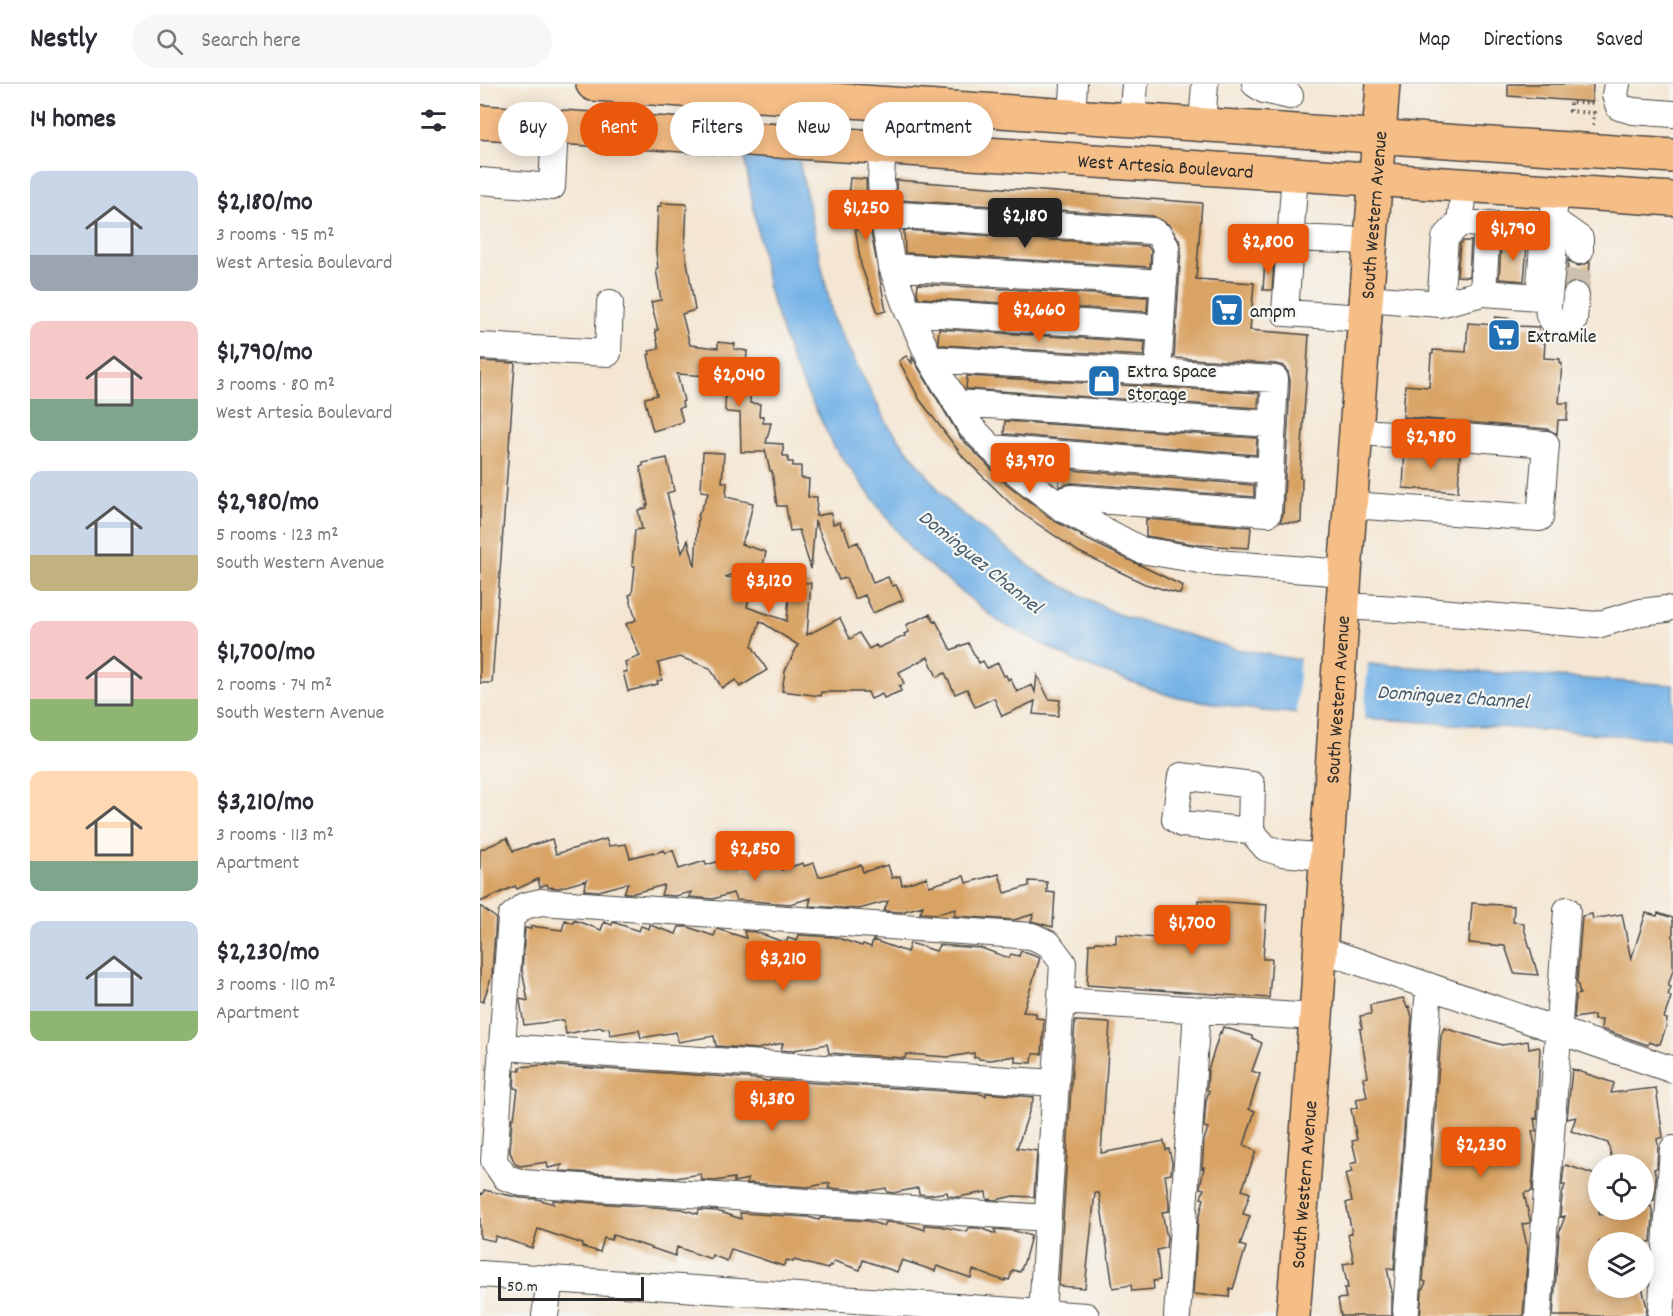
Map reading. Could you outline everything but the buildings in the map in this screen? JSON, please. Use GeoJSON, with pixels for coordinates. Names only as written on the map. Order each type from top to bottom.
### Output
{"type":"FeatureCollection","features":[{"type":"Feature","properties":{"kind":"main road","name":"West Artesia Boulevard"},"geometry":{"type":"LineString","coordinates":[[593,84],[815,98],[870,93],[1072,117],[1673,156]]}},
{"type":"Feature","properties":{"kind":"main road","name":"South Western Avenue"},"geometry":{"type":"LineString","coordinates":[[1293,1316],[1321,949],[1342,606],[1383,84]]}},
{"type":"Feature","properties":{"kind":"main road","name":"West Artesia Boulevard"},"geometry":{"type":"LineString","coordinates":[[480,122],[498,123]]}},
{"type":"Feature","properties":{"kind":"main road","name":"West Artesia Boulevard"},"geometry":{"type":"LineString","coordinates":[[568,128],[863,145]]}},
{"type":"Feature","properties":{"kind":"main road","name":"West Artesia Boulevard"},"geometry":{"type":"LineString","coordinates":[[993,153],[1465,183],[1551,214],[1673,199]]}},
{"type":"Feature","properties":{"kind":"street"},"geometry":{"type":"LineString","coordinates":[[1072,117],[1074,84]]}},
{"type":"Feature","properties":{"kind":"street"},"geometry":{"type":"LineString","coordinates":[[1132,121],[1135,84]]}},
{"type":"Feature","properties":{"kind":"street"},"geometry":{"type":"LineString","coordinates":[[1202,126],[1205,84]]}},
{"type":"Feature","properties":{"kind":"street"},"geometry":{"type":"LineString","coordinates":[[1255,84],[1264,90],[1290,96]]}},
{"type":"Feature","properties":{"kind":"street"},"geometry":{"type":"LineString","coordinates":[[1606,89],[1615,95],[1619,107],[1633,111],[1673,114]]}},
{"type":"Feature","properties":{"kind":"street"},"geometry":{"type":"LineString","coordinates":[[480,181],[552,187],[554,156]]}},
{"type":"Feature","properties":{"kind":"street"},"geometry":{"type":"LineString","coordinates":[[882,156],[883,214],[892,267],[908,312],[930,359],[971,427],[1012,469],[1062,508],[1141,550],[1217,563],[1345,573]]}},
{"type":"Feature","properties":{"kind":"street"},"geometry":{"type":"LineString","coordinates":[[1294,173],[1285,312],[1440,304],[1483,293],[1539,297],[1551,214]]}},
{"type":"Feature","properties":{"kind":"street"},"geometry":{"type":"LineString","coordinates":[[1440,304],[1445,238],[1460,222],[1465,183]]}},
{"type":"Feature","properties":{"kind":"street"},"geometry":{"type":"LineString","coordinates":[[883,214],[1152,231],[1160,236],[1166,247],[1158,372]]}},
{"type":"Feature","properties":{"kind":"street"},"geometry":{"type":"LineString","coordinates":[[1460,222],[1487,225],[1551,214]]}},
{"type":"Feature","properties":{"kind":"street"},"geometry":{"type":"LineString","coordinates":[[1551,214],[1580,239],[1580,251]]}},
{"type":"Feature","properties":{"kind":"street"},"geometry":{"type":"LineString","coordinates":[[1551,214],[1554,247],[1548,306],[1549,315],[1553,321],[1568,324],[1574,320],[1576,296]]}},
{"type":"Feature","properties":{"kind":"street"},"geometry":{"type":"LineString","coordinates":[[1483,293],[1487,225]]}},
{"type":"Feature","properties":{"kind":"street"},"geometry":{"type":"LineString","coordinates":[[1290,238],[1371,241]]}},
{"type":"Feature","properties":{"kind":"street"},"geometry":{"type":"LineString","coordinates":[[892,267],[1164,283]]}},
{"type":"Feature","properties":{"kind":"street"},"geometry":{"type":"LineString","coordinates":[[480,346],[608,352],[610,303]]}},
{"type":"Feature","properties":{"kind":"street"},"geometry":{"type":"LineString","coordinates":[[908,312],[1161,328]]}},
{"type":"Feature","properties":{"kind":"street"},"geometry":{"type":"LineString","coordinates":[[930,359],[1275,379],[1268,513],[1071,498],[1065,500],[1062,508]]}},
{"type":"Feature","properties":{"kind":"street"},"geometry":{"type":"LineString","coordinates":[[956,403],[1273,424]]}},
{"type":"Feature","properties":{"kind":"street"},"geometry":{"type":"LineString","coordinates":[[1350,505],[1540,518],[1546,444],[1403,432],[1393,434],[1357,432]]}},
{"type":"Feature","properties":{"kind":"street"},"geometry":{"type":"LineString","coordinates":[[1393,434],[1402,439],[1515,449],[1525,456],[1529,465],[1526,497],[1514,508],[1497,515]]}},
{"type":"Feature","properties":{"kind":"street"},"geometry":{"type":"LineString","coordinates":[[991,448],[1270,471]]}},
{"type":"Feature","properties":{"kind":"street"},"geometry":{"type":"LineString","coordinates":[[1342,606],[1598,625],[1641,612],[1666,609]]}},
{"type":"Feature","properties":{"kind":"street"},"geometry":{"type":"LineString","coordinates":[[1251,831],[1266,848],[1282,853],[1326,857]]}},
{"type":"Feature","properties":{"kind":"street"},"geometry":{"type":"LineString","coordinates":[[1032,1313],[1048,1218],[1063,963],[1049,944],[1032,936],[541,902],[524,906],[511,917],[494,1161],[505,1177],[522,1183],[1048,1218]]}},
{"type":"Feature","properties":{"kind":"street"},"geometry":{"type":"LineString","coordinates":[[1538,1316],[1567,910]]}},
{"type":"Feature","properties":{"kind":"street"},"geometry":{"type":"LineString","coordinates":[[1321,949],[1673,1070]]}},
{"type":"Feature","properties":{"kind":"street"},"geometry":{"type":"LineString","coordinates":[[1406,1311],[1429,986]]}},
{"type":"Feature","properties":{"kind":"street"},"geometry":{"type":"LineString","coordinates":[[1061,1001],[1316,1017]]}},
{"type":"Feature","properties":{"kind":"street"},"geometry":{"type":"LineString","coordinates":[[1177,1316],[1197,1010]]}},
{"type":"Feature","properties":{"kind":"street"},"geometry":{"type":"LineString","coordinates":[[501,1047],[1056,1083]]}},
{"type":"Feature","properties":{"kind":"street"},"geometry":{"type":"LineString","coordinates":[[1661,1316],[1673,1149]]}},
{"type":"Feature","properties":{"kind":"street"},"geometry":{"type":"LineString","coordinates":[[480,1274],[1086,1316]]}},
{"type":"Feature","properties":{"kind":"street"},"geometry":{"type":"LineString","coordinates":[[545,1316],[550,1279]]}},
{"type":"Feature","properties":{"kind":"path"},"geometry":{"type":"LineString","coordinates":[[1593,125],[1594,113],[1570,111],[1570,102],[1595,103],[1606,89]]}},
{"type":"Feature","properties":{"kind":"water","name":"Dominguez Channel"},"geometry":{"type":"Polygon","coordinates":[[[736,84],[789,84],[792,102],[776,102],[776,156],[799,156],[833,319],[888,425],[950,504],[1040,574],[1117,614],[1236,649],[1294,659],[1673,685],[1673,739],[1263,711],[1171,696],[1079,663],[998,621],[913,552],[835,448],[793,364],[768,288],[744,156],[764,156],[764,102],[738,102],[736,84]]]}},
{"type":"Feature","properties":{"kind":"pier"},"geometry":{"type":"Polygon","coordinates":[[[733,84],[792,84],[794,102],[776,102],[776,156],[801,156],[802,160],[741,157],[764,156],[764,102],[735,102],[733,84]]]}},
{"type":"Feature","properties":{"kind":"pier"},"geometry":{"type":"Polygon","coordinates":[[[1300,656],[1368,660],[1364,721],[1296,716],[1300,656]]]}},
{"type":"Feature","properties":{"kind":"tunnel"},"geometry":{"type":"LineString","coordinates":[[1576,296],[1580,251]]}},
{"type":"Feature","properties":{"kind":"place","name":"ampm"},"geometry":{"type":"Point","coordinates":[1227,310]}},
{"type":"Feature","properties":{"kind":"place","name":"ExtraMile"},"geometry":{"type":"Point","coordinates":[1504,335]}},
{"type":"Feature","properties":{"kind":"place","name":"Extra Space Storage"},"geometry":{"type":"Point","coordinates":[1104,381]}}]}
